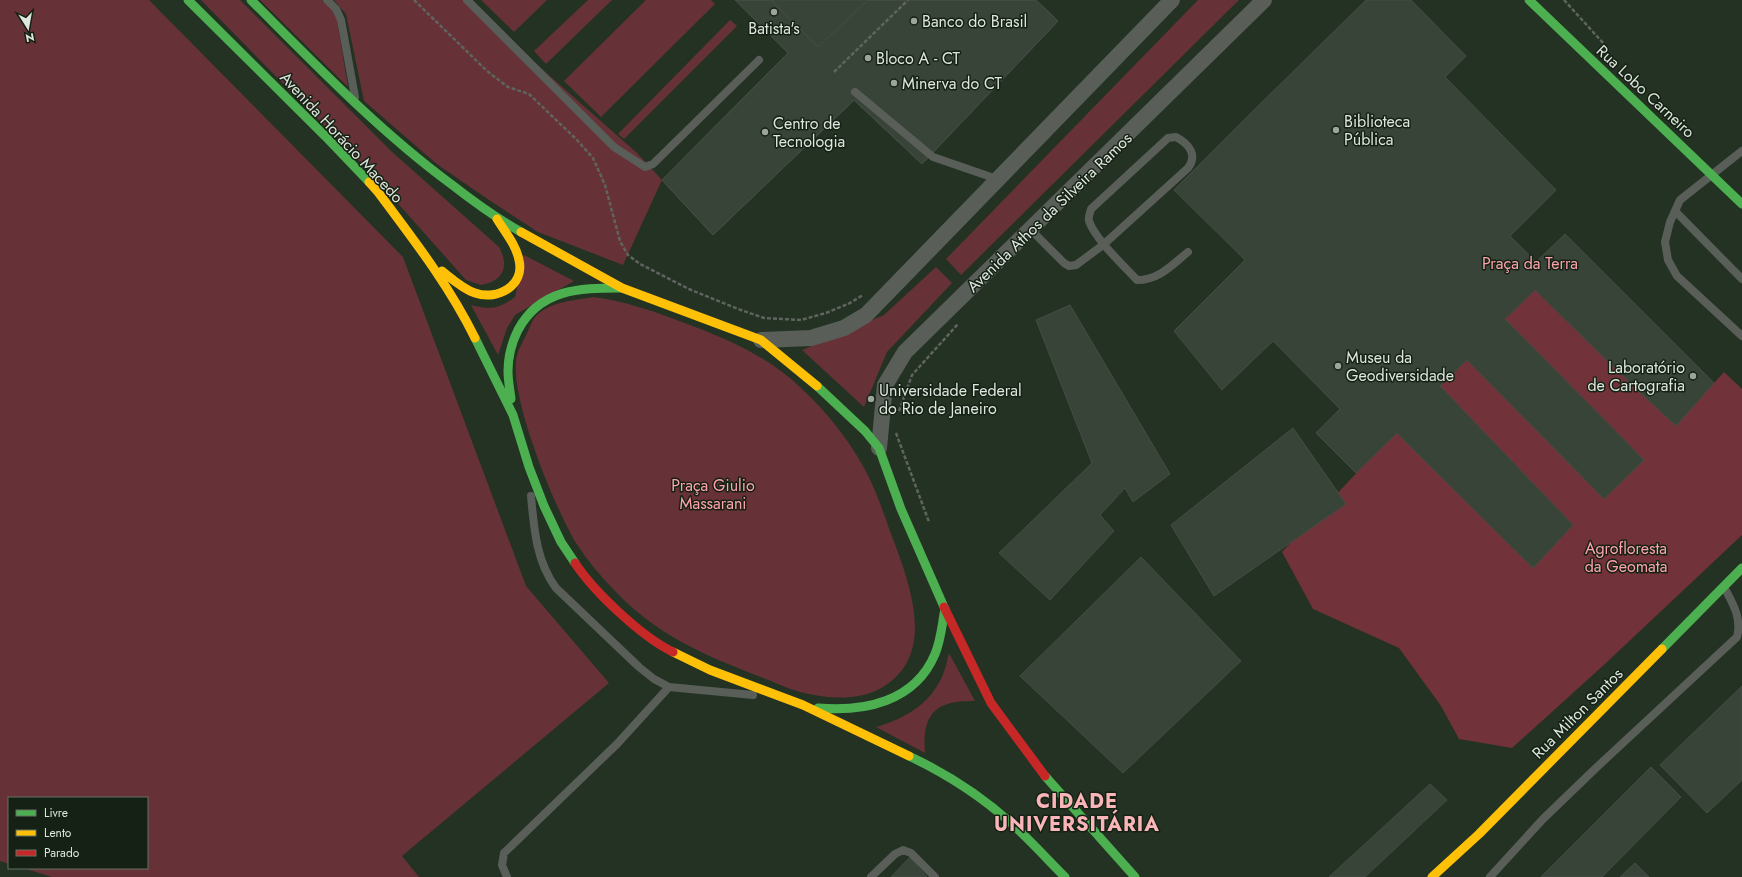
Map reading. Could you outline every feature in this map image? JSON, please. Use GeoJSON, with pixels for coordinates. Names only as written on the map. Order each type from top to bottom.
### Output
{"type":"FeatureCollection","features":[{"type":"Feature","properties":{"kind":"street","name":"Avenida Horácio Macedo"},"geometry":{"type":"LineString","coordinates":[[188,0],[325,136],[378,192],[431,263],[461,310],[513,415]]}},
{"type":"Feature","properties":{"kind":"street","name":"Avenida Horácio Macedo"},"geometry":{"type":"LineString","coordinates":[[251,0],[357,106],[416,158],[496,218],[622,288]]}},
{"type":"Feature","properties":{"kind":"street"},"geometry":{"type":"LineString","coordinates":[[760,340],[811,338],[844,328],[866,315],[1172,0]]}},
{"type":"Feature","properties":{"kind":"street","name":"Avenida Athos da Silveira Ramos"},"geometry":{"type":"LineString","coordinates":[[879,448],[885,385],[901,358],[929,327],[1031,230],[1264,0]]}},
{"type":"Feature","properties":{"kind":"street","name":"Rua Lobo Carneiro"},"geometry":{"type":"LineString","coordinates":[[1529,0],[1713,174],[1742,204]]}},
{"type":"Feature","properties":{"kind":"street"},"geometry":{"type":"LineString","coordinates":[[431,263],[476,294],[488,296],[500,294],[512,287],[519,277],[520,266],[511,242],[496,218]]}},
{"type":"Feature","properties":{"kind":"street"},"geometry":{"type":"LineString","coordinates":[[1065,877],[1011,823],[978,797],[926,764],[803,705],[710,670],[669,650],[639,629],[608,601],[580,571],[561,542],[544,506],[529,467],[513,415],[508,370],[512,340],[524,319],[540,303],[565,292],[588,288],[622,288],[760,340],[815,384],[865,432],[879,448],[901,509],[945,609],[991,704],[1051,784],[1135,877]]}},
{"type":"Feature","properties":{"kind":"street","name":"Rua Milton Santos"},"geometry":{"type":"LineString","coordinates":[[1432,877],[1479,834],[1742,568]]}},
{"type":"Feature","properties":{"kind":"street"},"geometry":{"type":"LineString","coordinates":[[803,705],[836,710],[854,710],[882,704],[903,694],[923,676],[932,659],[936,649],[945,609]]}},
{"type":"Feature","properties":{"kind":"lane"},"geometry":{"type":"LineString","coordinates":[[327,0],[336,9],[341,20],[357,106]]}},
{"type":"Feature","properties":{"kind":"lane"},"geometry":{"type":"LineString","coordinates":[[467,0],[614,147],[645,167],[653,164],[759,60]]}},
{"type":"Feature","properties":{"kind":"lane"},"geometry":{"type":"LineString","coordinates":[[855,92],[933,157],[997,179]]}},
{"type":"Feature","properties":{"kind":"lane"},"geometry":{"type":"LineString","coordinates":[[1031,230],[1064,263],[1069,266],[1076,265],[1103,245],[1193,162],[1194,155],[1189,147],[1176,137],[1168,138],[1091,209],[1089,222],[1103,245],[1137,280],[1148,280],[1158,276],[1188,252]]}},
{"type":"Feature","properties":{"kind":"lane"},"geometry":{"type":"LineString","coordinates":[[1742,151],[1680,200],[1670,222],[1665,242],[1668,260],[1677,276],[1742,336]]}},
{"type":"Feature","properties":{"kind":"lane"},"geometry":{"type":"LineString","coordinates":[[1675,211],[1742,279]]}},
{"type":"Feature","properties":{"kind":"lane"},"geometry":{"type":"LineString","coordinates":[[529,467],[536,537],[544,568],[549,578],[556,588],[639,667],[654,679],[669,687],[786,699]]}},
{"type":"Feature","properties":{"kind":"lane"},"geometry":{"type":"LineString","coordinates":[[1490,877],[1543,819],[1737,637],[1740,630],[1741,620],[1724,586]]}},
{"type":"Feature","properties":{"kind":"lane"},"geometry":{"type":"LineString","coordinates":[[507,877],[502,865],[504,853],[617,744],[669,687]]}},
{"type":"Feature","properties":{"kind":"lane"},"geometry":{"type":"LineString","coordinates":[[871,877],[895,854],[903,850],[911,853],[935,877]]}},
{"type":"Feature","properties":{"kind":"path"},"geometry":{"type":"LineString","coordinates":[[414,0],[486,71],[508,87],[530,94],[578,140],[593,158],[605,185],[620,241],[628,255],[640,264],[696,292],[764,318],[801,320],[826,313],[850,303],[867,290]]}},
{"type":"Feature","properties":{"kind":"path"},"geometry":{"type":"LineString","coordinates":[[834,72],[908,0]]}},
{"type":"Feature","properties":{"kind":"path"},"geometry":{"type":"LineString","coordinates":[[896,418],[912,375],[962,320]]}},
{"type":"Feature","properties":{"kind":"path"},"geometry":{"type":"LineString","coordinates":[[894,426],[931,528]]}},
{"type":"Feature","properties":{"kind":"shaded area","name":"Universidade Federal do Rio de Janeiro"},"geometry":{"type":"Polygon","coordinates":[[[0,0],[1742,0],[1742,877],[0,877],[0,0]]]}},
{"type":"Feature","properties":{"kind":"green space"},"geometry":{"type":"Polygon","coordinates":[[[0,0],[149,0],[403,257],[526,586],[609,683],[402,856],[419,877],[52,877],[26,869],[148,869],[148,797],[8,797],[8,864],[0,861],[0,0]]]}},
{"type":"Feature","properties":{"kind":"green space"},"geometry":{"type":"Polygon","coordinates":[[[201,0],[240,0],[391,151],[499,247],[504,261],[504,267],[499,276],[489,283],[481,285],[466,280],[370,172],[201,0]]]}},
{"type":"Feature","properties":{"kind":"green space"},"geometry":{"type":"Polygon","coordinates":[[[260,0],[322,0],[332,10],[337,20],[348,87],[260,0]]]}},
{"type":"Feature","properties":{"kind":"green space"},"geometry":{"type":"Polygon","coordinates":[[[334,0],[464,0],[637,153],[662,180],[623,265],[538,232],[438,165],[364,101],[346,14],[334,0]]]}},
{"type":"Feature","properties":{"kind":"green space"},"geometry":{"type":"Polygon","coordinates":[[[481,0],[547,0],[514,32],[481,0]]]}},
{"type":"Feature","properties":{"kind":"green space"},"geometry":{"type":"Polygon","coordinates":[[[588,0],[612,0],[546,64],[534,51],[588,0]]]}},
{"type":"Feature","properties":{"kind":"green space"},"geometry":{"type":"Polygon","coordinates":[[[646,0],[711,0],[715,4],[601,117],[564,81],[646,0]]]}},
{"type":"Feature","properties":{"kind":"green space"},"geometry":{"type":"Polygon","coordinates":[[[1198,0],[1239,0],[961,275],[946,259],[1198,0]]]}},
{"type":"Feature","properties":{"kind":"green space"},"geometry":{"type":"Polygon","coordinates":[[[730,20],[737,26],[624,139],[618,134],[730,20]]]}},
{"type":"Feature","properties":{"kind":"green space"},"geometry":{"type":"Polygon","coordinates":[[[524,255],[574,281],[515,315],[507,328],[498,355],[471,305],[489,308],[504,304],[515,297],[524,255]]]}},
{"type":"Feature","properties":{"kind":"green space"},"geometry":{"type":"Polygon","coordinates":[[[936,267],[952,283],[887,352],[864,407],[802,350],[884,315],[936,267]]]}},
{"type":"Feature","properties":{"kind":"green space","name":"Agrofloresta da Geomata"},"geometry":{"type":"Polygon","coordinates":[[[1535,290],[1630,383],[1676,425],[1724,372],[1742,389],[1742,535],[1606,663],[1512,748],[1459,739],[1441,706],[1399,648],[1313,609],[1282,552],[1365,464],[1397,433],[1533,568],[1573,525],[1440,386],[1467,360],[1644,460],[1505,319],[1535,290]]]}},
{"type":"Feature","properties":{"kind":"green space","name":"Praça Giulio Massarani"},"geometry":{"type":"Polygon","coordinates":[[[593,297],[616,301],[650,310],[730,341],[760,357],[775,366],[801,388],[819,405],[843,434],[857,455],[871,482],[898,553],[911,594],[914,616],[914,636],[910,656],[900,673],[883,687],[874,692],[854,697],[824,697],[792,689],[718,660],[681,642],[647,620],[609,585],[585,556],[567,526],[545,478],[526,422],[519,395],[516,373],[518,352],[536,316],[548,307],[555,304],[593,297]]]}},
{"type":"Feature","properties":{"kind":"green space"},"geometry":{"type":"Polygon","coordinates":[[[949,653],[975,701],[950,703],[934,712],[929,719],[926,728],[925,753],[876,727],[896,720],[915,710],[930,696],[942,677],[949,653]]]}},
{"type":"Feature","properties":{"kind":"building","name":"Centro de Tecnologia"},"geometry":{"type":"Polygon","coordinates":[[[735,0],[1036,0],[1058,21],[922,164],[854,100],[713,235],[662,180],[788,53],[735,0]]]}},
{"type":"Feature","properties":{"kind":"building","name":"Centro de Tecnologia"},"geometry":{"type":"Polygon","coordinates":[[[735,0],[771,0],[818,47],[868,0],[1036,0],[1058,21],[922,164],[854,100],[713,235],[662,180],[788,53],[735,0]]]}},
{"type":"Feature","properties":{"kind":"building"},"geometry":{"type":"Polygon","coordinates":[[[1366,0],[1411,0],[1466,56],[1445,77],[1556,190],[1510,236],[1536,262],[1565,234],[1714,383],[1676,426],[1535,290],[1505,319],[1644,460],[1604,499],[1467,360],[1440,386],[1573,525],[1533,568],[1397,433],[1356,473],[1316,433],[1340,409],[1273,341],[1222,390],[1174,331],[1245,260],[1174,190],[1366,0]]]}},
{"type":"Feature","properties":{"kind":"building"},"geometry":{"type":"Polygon","coordinates":[[[1070,305],[1170,474],[1133,502],[1125,488],[1100,515],[1114,531],[1050,600],[999,553],[1092,463],[1036,320],[1070,305]]]}},
{"type":"Feature","properties":{"kind":"building"},"geometry":{"type":"Polygon","coordinates":[[[1293,428],[1346,504],[1214,596],[1171,525],[1293,428]]]}},
{"type":"Feature","properties":{"kind":"building"},"geometry":{"type":"Polygon","coordinates":[[[1141,557],[1241,661],[1123,773],[1020,676],[1141,557]]]}},
{"type":"Feature","properties":{"kind":"building"},"geometry":{"type":"Polygon","coordinates":[[[1742,686],[1742,780],[1707,813],[1660,765],[1742,686]]]}},
{"type":"Feature","properties":{"kind":"building"},"geometry":{"type":"Polygon","coordinates":[[[1651,767],[1681,797],[1602,877],[1541,877],[1651,767]]]}},
{"type":"Feature","properties":{"kind":"building"},"geometry":{"type":"Polygon","coordinates":[[[1430,784],[1447,800],[1365,877],[1329,877],[1430,784]]]}},
{"type":"Feature","properties":{"kind":"building"},"geometry":{"type":"Polygon","coordinates":[[[910,857],[927,877],[891,877],[910,857]]]}},
{"type":"Feature","properties":{"kind":"building"},"geometry":{"type":"Polygon","coordinates":[[[1635,863],[1649,877],[1620,877],[1635,863]]]}},
{"type":"Feature","properties":{"kind":"traffic: fast"},"geometry":{"type":"LineString","coordinates":[[188,0],[325,136],[369,182]]}},
{"type":"Feature","properties":{"kind":"traffic: fast"},"geometry":{"type":"LineString","coordinates":[[251,0],[348,96],[398,141],[468,197],[521,232]]}},
{"type":"Feature","properties":{"kind":"traffic: fast"},"geometry":{"type":"LineString","coordinates":[[1529,0],[1742,204]]}},
{"type":"Feature","properties":{"kind":"traffic: fast"},"geometry":{"type":"LineString","coordinates":[[511,399],[508,375],[510,355],[518,330],[527,316],[537,306],[562,294],[576,290],[620,288]]}},
{"type":"Feature","properties":{"kind":"traffic: fast"},"geometry":{"type":"LineString","coordinates":[[475,338],[513,415],[529,467],[544,506],[561,542],[575,563]]}},
{"type":"Feature","properties":{"kind":"traffic: fast"},"geometry":{"type":"LineString","coordinates":[[817,386],[865,431],[879,448],[901,509],[944,607]]}},
{"type":"Feature","properties":{"kind":"traffic: fast"},"geometry":{"type":"LineString","coordinates":[[1662,649],[1742,568]]}},
{"type":"Feature","properties":{"kind":"traffic: fast"},"geometry":{"type":"LineString","coordinates":[[818,708],[853,708],[870,705],[901,693],[915,683],[926,670],[935,654],[940,638],[945,609]]}},
{"type":"Feature","properties":{"kind":"traffic: fast"},"geometry":{"type":"LineString","coordinates":[[909,756],[936,770],[975,794],[1018,829],[1065,877]]}},
{"type":"Feature","properties":{"kind":"traffic: fast"},"geometry":{"type":"LineString","coordinates":[[1045,776],[1135,877]]}},
{"type":"Feature","properties":{"kind":"traffic: slow"},"geometry":{"type":"LineString","coordinates":[[369,182],[430,263],[454,299],[475,338]]}},
{"type":"Feature","properties":{"kind":"traffic: slow"},"geometry":{"type":"LineString","coordinates":[[442,271],[466,289],[484,295],[501,293],[514,284],[520,269],[518,254],[497,219]]}},
{"type":"Feature","properties":{"kind":"traffic: slow"},"geometry":{"type":"LineString","coordinates":[[521,232],[622,288],[761,340],[817,386]]}},
{"type":"Feature","properties":{"kind":"traffic: slow"},"geometry":{"type":"LineString","coordinates":[[1432,877],[1479,834],[1662,649]]}},
{"type":"Feature","properties":{"kind":"traffic: slow"},"geometry":{"type":"LineString","coordinates":[[673,652],[710,670],[803,705],[909,756]]}},
{"type":"Feature","properties":{"kind":"traffic: jam"},"geometry":{"type":"LineString","coordinates":[[575,563],[583,575],[606,600],[633,625],[647,636],[673,652]]}},
{"type":"Feature","properties":{"kind":"traffic: jam"},"geometry":{"type":"LineString","coordinates":[[944,607],[991,703],[1045,776]]}},
{"type":"Feature","properties":{"kind":"place","name":"Batista's"},"geometry":{"type":"Point","coordinates":[774,12]}},
{"type":"Feature","properties":{"kind":"place","name":"Banco do Brasil"},"geometry":{"type":"Point","coordinates":[914,21]}},
{"type":"Feature","properties":{"kind":"place","name":"Bloco A - CT"},"geometry":{"type":"Point","coordinates":[868,58]}},
{"type":"Feature","properties":{"kind":"place","name":"Minerva do CT"},"geometry":{"type":"Point","coordinates":[894,83]}},
{"type":"Feature","properties":{"kind":"place","name":"Biblioteca Pública"},"geometry":{"type":"Point","coordinates":[1336,130]}},
{"type":"Feature","properties":{"kind":"place","name":"Centro de Tecnologia"},"geometry":{"type":"Point","coordinates":[765,132]}},
{"type":"Feature","properties":{"kind":"place","name":"Museu da Geodiversidade"},"geometry":{"type":"Point","coordinates":[1338,366]}},
{"type":"Feature","properties":{"kind":"place","name":"Laboratório de Cartografia"},"geometry":{"type":"Point","coordinates":[1693,376]}},
{"type":"Feature","properties":{"kind":"place","name":"Universidade Federal do Rio de Janeiro"},"geometry":{"type":"Point","coordinates":[871,399]}},
{"type":"Feature","properties":{"kind":"district","name":"CIDADE UNIVERSITÁRIA"},"geometry":{"type":"Point","coordinates":[1077,812]}},
{"type":"Feature","properties":{"kind":"park label","name":"Praça da Terra"},"geometry":{"type":"Point","coordinates":[1530,263]}}]}
